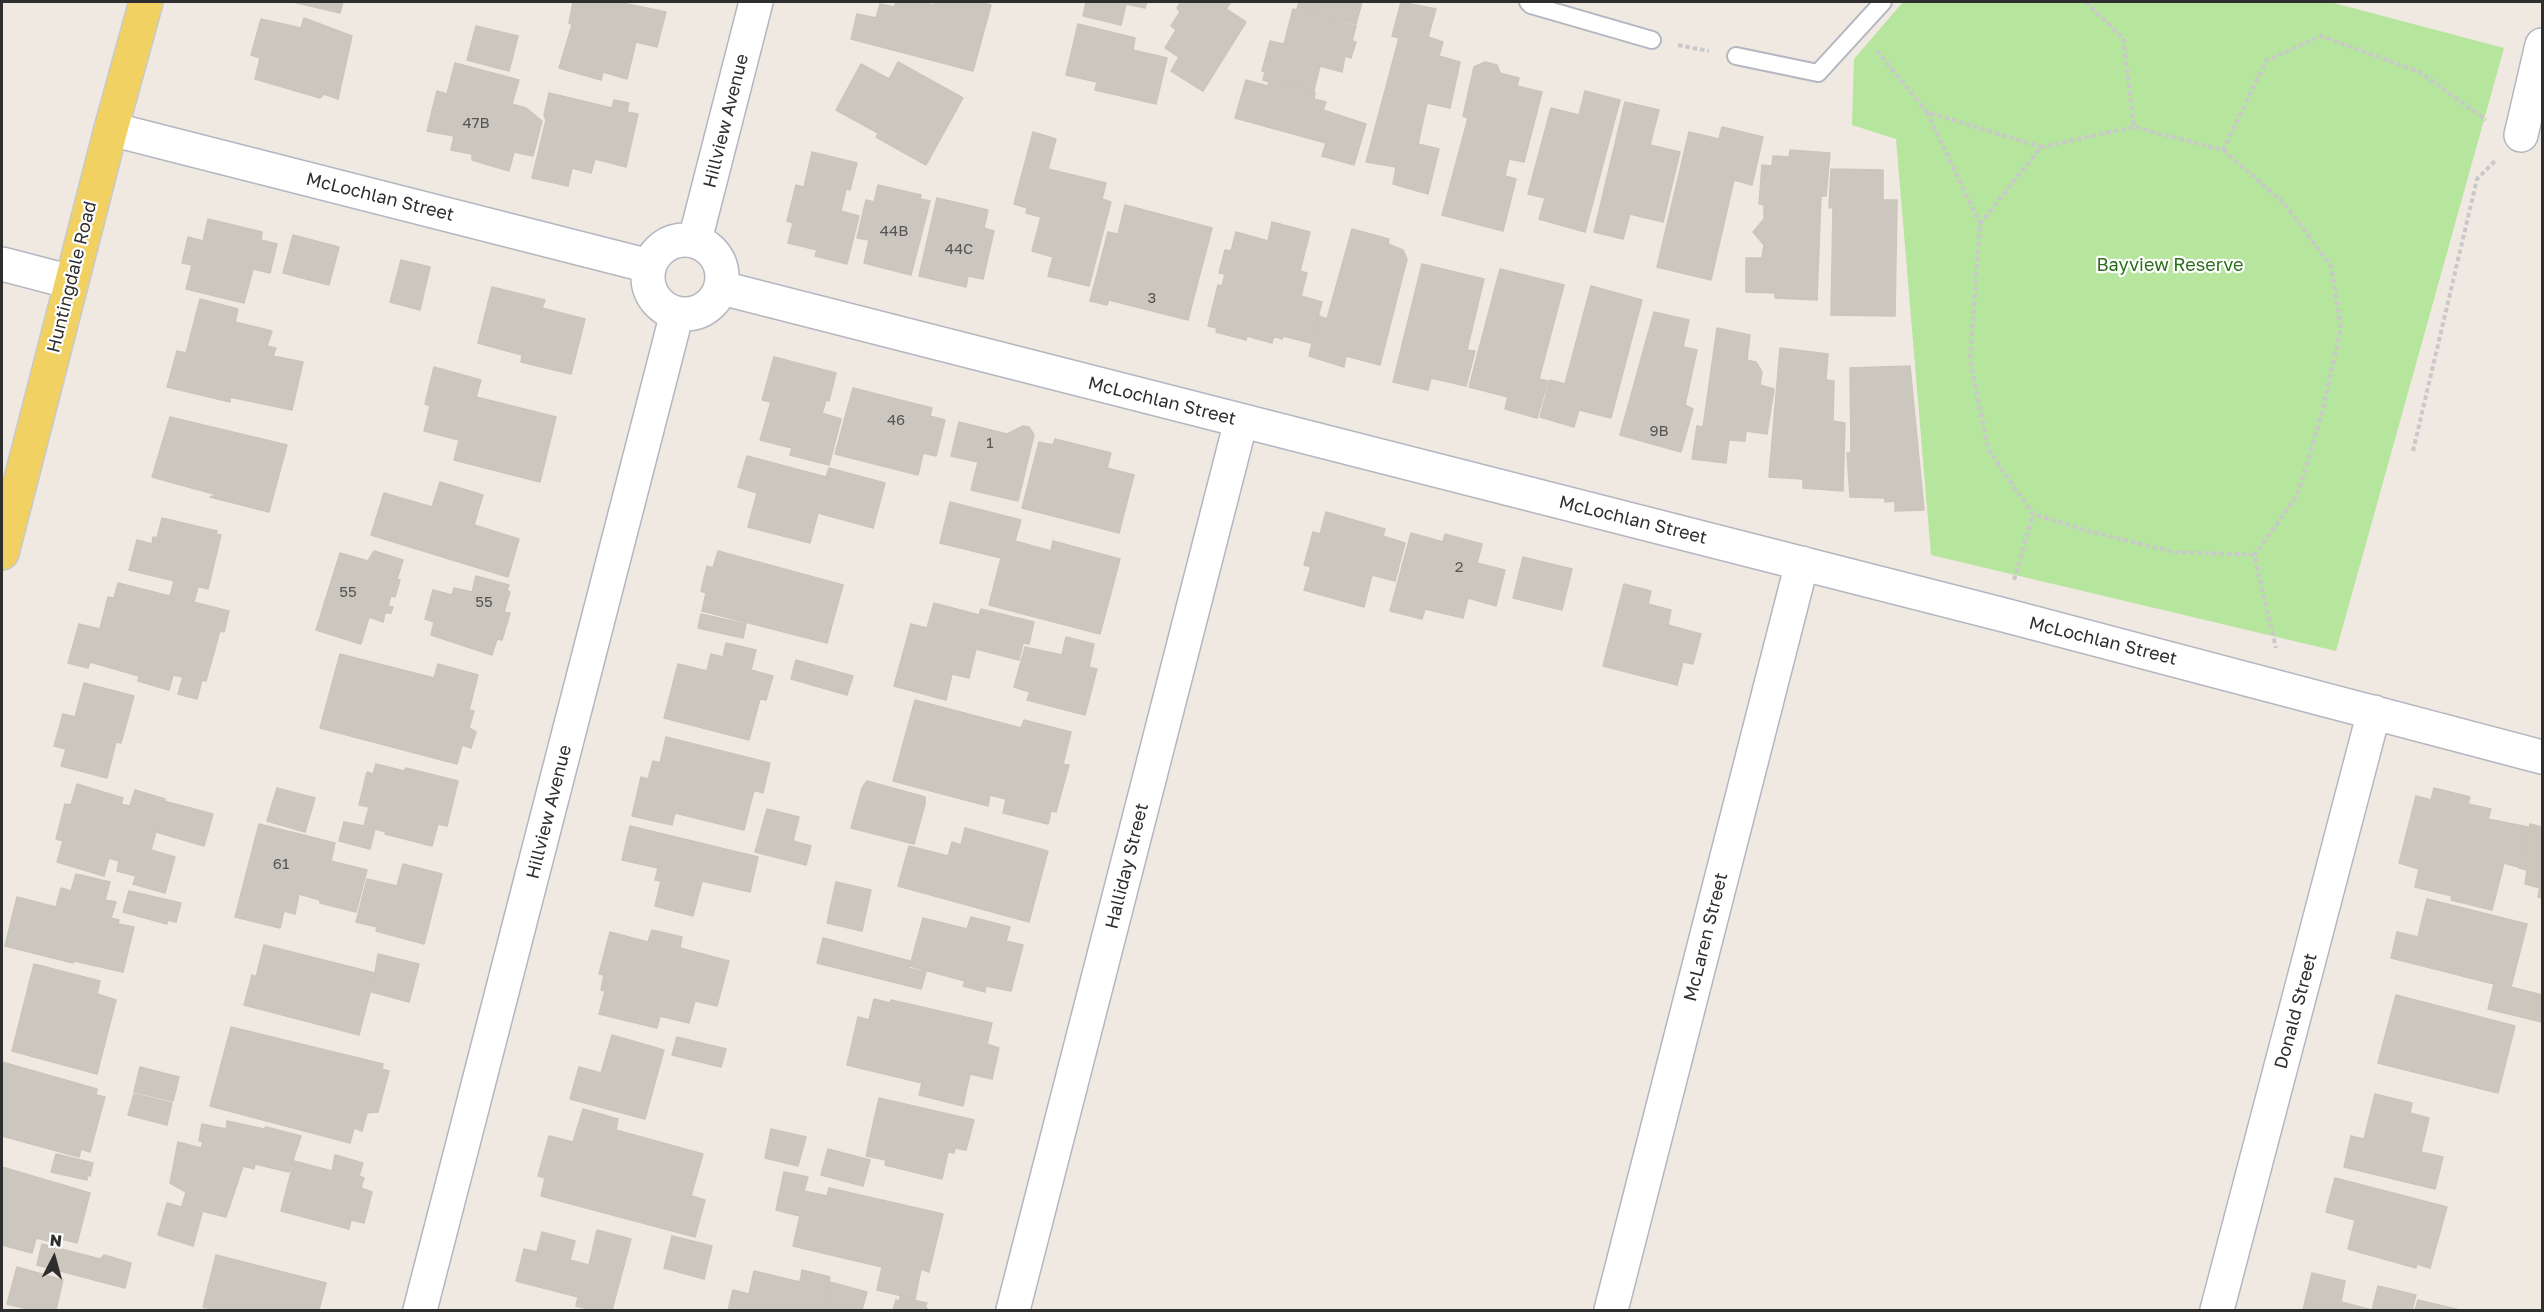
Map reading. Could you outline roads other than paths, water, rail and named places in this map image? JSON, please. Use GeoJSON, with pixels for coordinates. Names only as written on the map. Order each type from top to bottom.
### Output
{"type":"FeatureCollection","features":[{"type":"Feature","properties":{"kind":"main road","name":"Huntingdale Road"},"geometry":{"type":"LineString","coordinates":[[2,553],[146,2]]}},
{"type":"Feature","properties":{"kind":"street","name":"Hillview Avenue"},"geometry":{"type":"LineString","coordinates":[[695,240],[756,2]]}},
{"type":"Feature","properties":{"kind":"street"},"geometry":{"type":"LineString","coordinates":[[2521,135],[2542,45]]}},
{"type":"Feature","properties":{"kind":"street","name":"McLochlan Street"},"geometry":{"type":"LineString","coordinates":[[111,129],[649,266]]}},
{"type":"Feature","properties":{"kind":"street"},"geometry":{"type":"LineString","coordinates":[[677,240],[695,240],[707,246],[717,256],[722,267],[722,288],[707,308],[695,313],[677,314],[664,308],[655,299],[649,288],[649,266],[665,246],[677,240]]}},
{"type":"Feature","properties":{"kind":"street"},"geometry":{"type":"LineString","coordinates":[[2,264],[71,282]]}},
{"type":"Feature","properties":{"kind":"street","name":"McLochlan Street"},"geometry":{"type":"LineString","coordinates":[[722,288],[2004,615],[2542,757]]}},
{"type":"Feature","properties":{"kind":"street","name":"Hillview Avenue"},"geometry":{"type":"LineString","coordinates":[[420,1311],[677,314]]}},
{"type":"Feature","properties":{"kind":"street","name":"Halliday Street"},"geometry":{"type":"LineString","coordinates":[[1013,1311],[1241,421]]}},
{"type":"Feature","properties":{"kind":"street","name":"McLaren Street"},"geometry":{"type":"LineString","coordinates":[[1611,1311],[1802,563]]}},
{"type":"Feature","properties":{"kind":"street","name":"Donald Street"},"geometry":{"type":"LineString","coordinates":[[2217,1311],[2374,712]]}},
{"type":"Feature","properties":{"kind":"lane"},"geometry":{"type":"LineString","coordinates":[[1528,2],[1531,5],[1652,40]]}},
{"type":"Feature","properties":{"kind":"lane"},"geometry":{"type":"LineString","coordinates":[[1736,56],[1818,74],[1883,2]]}},
{"type":"Feature","properties":{"kind":"park label","name":"Bayview Reserve"},"geometry":{"type":"Point","coordinates":[2170,265]}}]}
